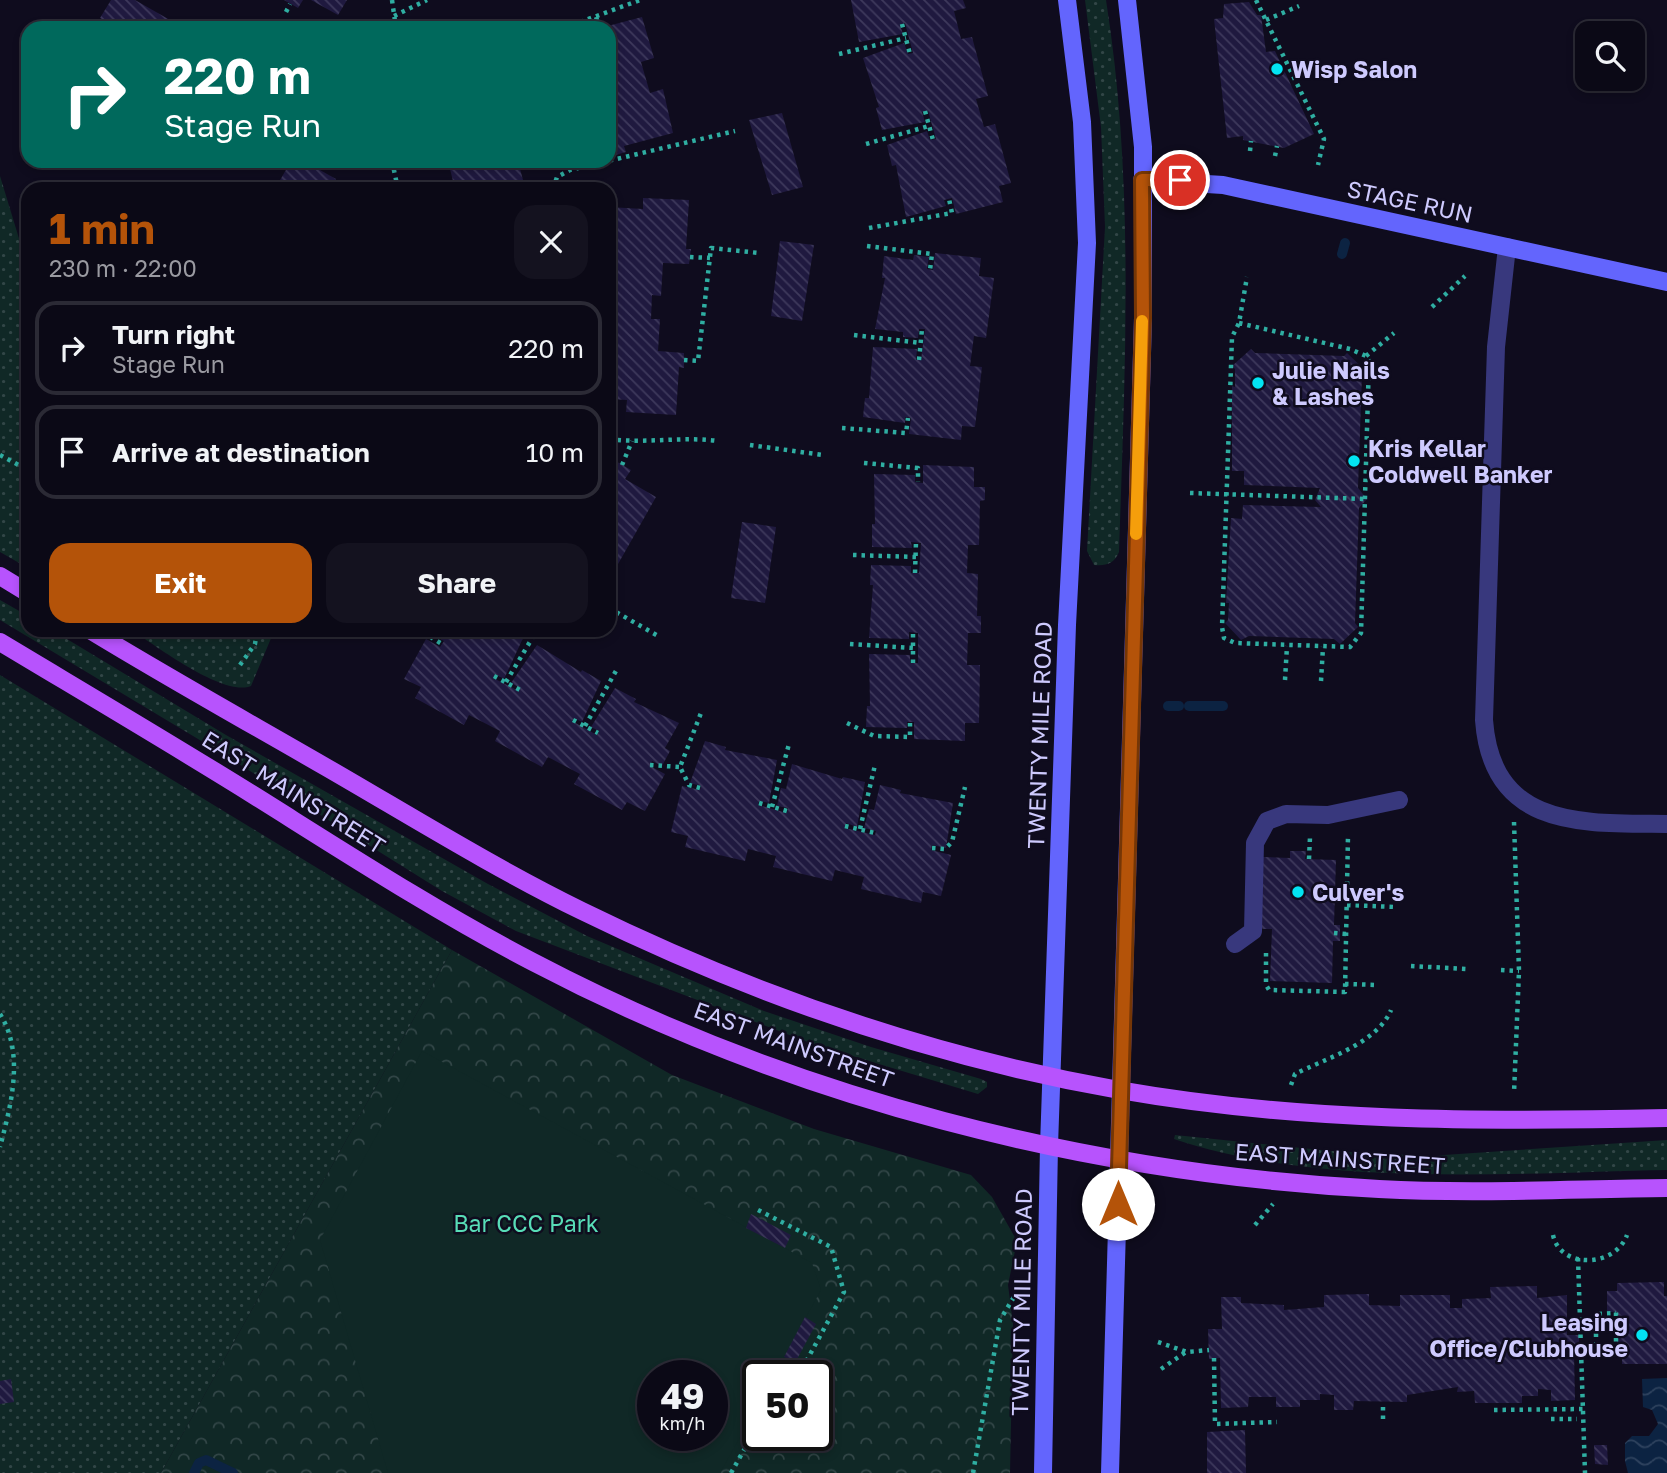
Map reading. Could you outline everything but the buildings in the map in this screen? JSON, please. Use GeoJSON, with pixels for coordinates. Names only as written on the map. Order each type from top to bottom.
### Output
{"type":"FeatureCollection","features":[{"type":"Feature","properties":{"kind":"main road","name":"TWENTY MILE ROAD"},"geometry":{"type":"LineString","coordinates":[[1043,1473],[1049,1146],[1067,625],[1087,243],[1081,109],[1067,0]]}},
{"type":"Feature","properties":{"kind":"main road"},"geometry":{"type":"LineString","coordinates":[[1110,1473],[1143,318],[1139,102],[1126,0]]}},
{"type":"Feature","properties":{"kind":"main road","name":"STAGE RUN"},"geometry":{"type":"LineString","coordinates":[[1142,180],[1223,184],[1667,282]]}},
{"type":"Feature","properties":{"kind":"main road"},"geometry":{"type":"LineString","coordinates":[[0,576],[21,589]]}},
{"type":"Feature","properties":{"kind":"main road","name":"EAST MAINSTREET"},"geometry":{"type":"LineString","coordinates":[[102,637],[505,871],[625,931],[730,977],[831,1014],[954,1052],[1121,1090],[1290,1112],[1429,1121],[1667,1118]]}},
{"type":"Feature","properties":{"kind":"main road","name":"EAST MAINSTREET"},"geometry":{"type":"LineString","coordinates":[[0,642],[444,913],[583,987],[675,1028],[820,1083],[928,1116],[1049,1146],[1250,1178],[1376,1189],[1483,1191],[1667,1188]]}},
{"type":"Feature","properties":{"kind":"street"},"geometry":{"type":"LineString","coordinates":[[1507,247],[1496,347],[1484,720],[1488,749],[1495,767],[1509,787],[1550,815],[1574,822],[1667,824]]}},
{"type":"Feature","properties":{"kind":"street"},"geometry":{"type":"LineString","coordinates":[[1234,944],[1253,931],[1255,843],[1267,821],[1286,814],[1328,814],[1399,800]]}},
{"type":"Feature","properties":{"kind":"path"},"geometry":{"type":"LineString","coordinates":[[392,0],[395,21]]}},
{"type":"Feature","properties":{"kind":"path"},"geometry":{"type":"LineString","coordinates":[[394,16],[427,0]]}},
{"type":"Feature","properties":{"kind":"path"},"geometry":{"type":"LineString","coordinates":[[583,21],[639,0]]}},
{"type":"Feature","properties":{"kind":"path"},"geometry":{"type":"LineString","coordinates":[[1256,0],[1324,139],[1318,165]]}},
{"type":"Feature","properties":{"kind":"path"},"geometry":{"type":"LineString","coordinates":[[286,12],[290,4]]}},
{"type":"Feature","properties":{"kind":"path"},"geometry":{"type":"LineString","coordinates":[[1266,20],[1298,6]]}},
{"type":"Feature","properties":{"kind":"path"},"geometry":{"type":"LineString","coordinates":[[596,16],[598,21]]}},
{"type":"Feature","properties":{"kind":"path"},"geometry":{"type":"LineString","coordinates":[[902,24],[910,54]]}},
{"type":"Feature","properties":{"kind":"path"},"geometry":{"type":"LineString","coordinates":[[839,54],[906,38]]}},
{"type":"Feature","properties":{"kind":"path"},"geometry":{"type":"LineString","coordinates":[[925,111],[933,140]]}},
{"type":"Feature","properties":{"kind":"path"},"geometry":{"type":"LineString","coordinates":[[866,144],[929,126]]}},
{"type":"Feature","properties":{"kind":"path"},"geometry":{"type":"LineString","coordinates":[[616,161],[654,149],[735,131]]}},
{"type":"Feature","properties":{"kind":"path"},"geometry":{"type":"LineString","coordinates":[[1250,151],[1251,141]]}},
{"type":"Feature","properties":{"kind":"path"},"geometry":{"type":"LineString","coordinates":[[1275,156],[1277,146]]}},
{"type":"Feature","properties":{"kind":"path"},"geometry":{"type":"LineString","coordinates":[[619,153],[621,160]]}},
{"type":"Feature","properties":{"kind":"path"},"geometry":{"type":"LineString","coordinates":[[554,182],[563,173],[585,168]]}},
{"type":"Feature","properties":{"kind":"path"},"geometry":{"type":"LineString","coordinates":[[869,228],[952,213],[949,199]]}},
{"type":"Feature","properties":{"kind":"path"},"geometry":{"type":"LineString","coordinates":[[867,246],[932,254],[930,270]]}},
{"type":"Feature","properties":{"kind":"path"},"geometry":{"type":"LineString","coordinates":[[684,360],[698,361],[711,248],[759,253]]}},
{"type":"Feature","properties":{"kind":"path"},"geometry":{"type":"LineString","coordinates":[[690,257],[710,258]]}},
{"type":"Feature","properties":{"kind":"path"},"geometry":{"type":"LineString","coordinates":[[1432,307],[1465,276]]}},
{"type":"Feature","properties":{"kind":"path"},"geometry":{"type":"LineString","coordinates":[[1247,277],[1239,323],[1232,337],[1224,638],[1235,643],[1323,648],[1350,647],[1361,634],[1369,367],[1366,356]]}},
{"type":"Feature","properties":{"kind":"path"},"geometry":{"type":"LineString","coordinates":[[1239,323],[1350,349],[1366,356]]}},
{"type":"Feature","properties":{"kind":"path"},"geometry":{"type":"LineString","coordinates":[[919,360],[922,329]]}},
{"type":"Feature","properties":{"kind":"path"},"geometry":{"type":"LineString","coordinates":[[1366,356],[1394,333]]}},
{"type":"Feature","properties":{"kind":"path"},"geometry":{"type":"LineString","coordinates":[[854,335],[921,343]]}},
{"type":"Feature","properties":{"kind":"path"},"geometry":{"type":"LineString","coordinates":[[842,428],[906,433],[908,418]]}},
{"type":"Feature","properties":{"kind":"path"},"geometry":{"type":"LineString","coordinates":[[616,440],[632,442],[687,437],[718,441]]}},
{"type":"Feature","properties":{"kind":"path"},"geometry":{"type":"LineString","coordinates":[[622,465],[632,442]]}},
{"type":"Feature","properties":{"kind":"path"},"geometry":{"type":"LineString","coordinates":[[750,445],[823,455]]}},
{"type":"Feature","properties":{"kind":"path"},"geometry":{"type":"LineString","coordinates":[[0,455],[21,466]]}},
{"type":"Feature","properties":{"kind":"path"},"geometry":{"type":"LineString","coordinates":[[864,463],[918,468],[918,482]]}},
{"type":"Feature","properties":{"kind":"path"},"geometry":{"type":"LineString","coordinates":[[1190,493],[1365,499]]}},
{"type":"Feature","properties":{"kind":"path"},"geometry":{"type":"LineString","coordinates":[[915,573],[916,542]]}},
{"type":"Feature","properties":{"kind":"path"},"geometry":{"type":"LineString","coordinates":[[853,555],[916,557]]}},
{"type":"Feature","properties":{"kind":"path"},"geometry":{"type":"LineString","coordinates":[[616,612],[660,637]]}},
{"type":"Feature","properties":{"kind":"path"},"geometry":{"type":"LineString","coordinates":[[913,632],[913,663]]}},
{"type":"Feature","properties":{"kind":"path"},"geometry":{"type":"LineString","coordinates":[[240,665],[255,644],[256,637]]}},
{"type":"Feature","properties":{"kind":"path"},"geometry":{"type":"LineString","coordinates":[[431,637],[442,644]]}},
{"type":"Feature","properties":{"kind":"path"},"geometry":{"type":"LineString","coordinates":[[506,682],[533,637]]}},
{"type":"Feature","properties":{"kind":"path"},"geometry":{"type":"LineString","coordinates":[[850,645],[913,648]]}},
{"type":"Feature","properties":{"kind":"path"},"geometry":{"type":"LineString","coordinates":[[1285,680],[1287,646]]}},
{"type":"Feature","properties":{"kind":"path"},"geometry":{"type":"LineString","coordinates":[[1321,681],[1323,648]]}},
{"type":"Feature","properties":{"kind":"path"},"geometry":{"type":"LineString","coordinates":[[585,726],[617,668]]}},
{"type":"Feature","properties":{"kind":"path"},"geometry":{"type":"LineString","coordinates":[[494,676],[520,690]]}},
{"type":"Feature","properties":{"kind":"path"},"geometry":{"type":"LineString","coordinates":[[700,788],[689,785],[680,767],[701,713]]}},
{"type":"Feature","properties":{"kind":"path"},"geometry":{"type":"LineString","coordinates":[[573,720],[598,733]]}},
{"type":"Feature","properties":{"kind":"path"},"geometry":{"type":"LineString","coordinates":[[847,723],[874,736],[910,737],[910,722]]}},
{"type":"Feature","properties":{"kind":"path"},"geometry":{"type":"LineString","coordinates":[[772,807],[789,744]]}},
{"type":"Feature","properties":{"kind":"path"},"geometry":{"type":"LineString","coordinates":[[664,762],[671,768]]}},
{"type":"Feature","properties":{"kind":"path"},"geometry":{"type":"LineString","coordinates":[[650,765],[680,767]]}},
{"type":"Feature","properties":{"kind":"path"},"geometry":{"type":"LineString","coordinates":[[860,829],[875,765]]}},
{"type":"Feature","properties":{"kind":"path"},"geometry":{"type":"LineString","coordinates":[[684,777],[691,780]]}},
{"type":"Feature","properties":{"kind":"path"},"geometry":{"type":"LineString","coordinates":[[932,848],[945,849],[952,842],[965,787]]}},
{"type":"Feature","properties":{"kind":"path"},"geometry":{"type":"LineString","coordinates":[[759,803],[787,811]]}},
{"type":"Feature","properties":{"kind":"path"},"geometry":{"type":"LineString","coordinates":[[1514,822],[1520,971],[1514,1093]]}},
{"type":"Feature","properties":{"kind":"path"},"geometry":{"type":"LineString","coordinates":[[1266,945],[1266,985],[1269,990],[1345,992],[1348,825]]}},
{"type":"Feature","properties":{"kind":"path"},"geometry":{"type":"LineString","coordinates":[[845,826],[875,833]]}},
{"type":"Feature","properties":{"kind":"path"},"geometry":{"type":"LineString","coordinates":[[1347,905],[1396,907]]}},
{"type":"Feature","properties":{"kind":"path"},"geometry":{"type":"LineString","coordinates":[[1334,933],[1346,934]]}},
{"type":"Feature","properties":{"kind":"path"},"geometry":{"type":"LineString","coordinates":[[1411,967],[1467,969]]}},
{"type":"Feature","properties":{"kind":"path"},"geometry":{"type":"LineString","coordinates":[[1501,970],[1520,971]]}},
{"type":"Feature","properties":{"kind":"path"},"geometry":{"type":"LineString","coordinates":[[1345,984],[1378,985]]}},
{"type":"Feature","properties":{"kind":"path"},"geometry":{"type":"LineString","coordinates":[[1291,1085],[1295,1074],[1343,1052],[1384,1022],[1391,1010]]}},
{"type":"Feature","properties":{"kind":"path"},"geometry":{"type":"LineString","coordinates":[[0,1014],[8,1027],[13,1045],[10,1107],[0,1147]]}},
{"type":"Feature","properties":{"kind":"path"},"geometry":{"type":"LineString","coordinates":[[758,1210],[831,1247],[844,1292],[807,1360]]}},
{"type":"Feature","properties":{"kind":"path"},"geometry":{"type":"LineString","coordinates":[[1552,1235],[1561,1250],[1578,1258],[1606,1259],[1619,1250],[1627,1235]]}},
{"type":"Feature","properties":{"kind":"path"},"geometry":{"type":"LineString","coordinates":[[1578,1258],[1583,1354],[1584,1473]]}},
{"type":"Feature","properties":{"kind":"path"},"geometry":{"type":"LineString","coordinates":[[973,1473],[1000,1320],[1020,1287]]}},
{"type":"Feature","properties":{"kind":"path"},"geometry":{"type":"LineString","coordinates":[[1596,1354],[1596,1314],[1616,1312],[1616,1349],[1613,1361]]}},
{"type":"Feature","properties":{"kind":"path"},"geometry":{"type":"LineString","coordinates":[[1158,1342],[1187,1352],[1209,1350]]}},
{"type":"Feature","properties":{"kind":"path"},"geometry":{"type":"LineString","coordinates":[[1161,1369],[1187,1352]]}},
{"type":"Feature","properties":{"kind":"path"},"geometry":{"type":"LineString","coordinates":[[1583,1354],[1613,1353]]}},
{"type":"Feature","properties":{"kind":"path"},"geometry":{"type":"LineString","coordinates":[[1214,1359],[1215,1424],[1277,1422]]}},
{"type":"Feature","properties":{"kind":"path"},"geometry":{"type":"LineString","coordinates":[[1383,1403],[1383,1419]]}},
{"type":"Feature","properties":{"kind":"path"},"geometry":{"type":"LineString","coordinates":[[1565,1409],[1566,1419]]}},
{"type":"Feature","properties":{"kind":"path"},"geometry":{"type":"LineString","coordinates":[[1494,1410],[1584,1409]]}},
{"type":"Feature","properties":{"kind":"path"},"geometry":{"type":"LineString","coordinates":[[1551,1419],[1577,1419]]}},
{"type":"Feature","properties":{"kind":"path"},"geometry":{"type":"LineString","coordinates":[[731,1473],[743,1451]]}},
{"type":"Feature","properties":{"kind":"green space"},"geometry":{"type":"Polygon","coordinates":[[[1085,0],[1106,0],[1121,138],[1126,276],[1119,552],[1112,562],[1098,565],[1094,565],[1087,551],[1105,227],[1101,127],[1085,0]]]}},
{"type":"Feature","properties":{"kind":"green space"},"geometry":{"type":"Polygon","coordinates":[[[0,176],[21,245],[21,564],[0,552],[0,176]]]}},
{"type":"Feature","properties":{"kind":"green space"},"geometry":{"type":"Polygon","coordinates":[[[0,600],[21,612],[21,633],[0,620],[0,600]]]}},
{"type":"Feature","properties":{"kind":"green space"},"geometry":{"type":"Polygon","coordinates":[[[28,637],[64,637],[226,735],[488,884],[587,936],[764,1011],[871,1047],[981,1079],[987,1082],[987,1087],[978,1094],[813,1044],[516,931],[442,891],[218,751],[28,637]]]}},
{"type":"Feature","properties":{"kind":"green space"},"geometry":{"type":"Polygon","coordinates":[[[142,637],[272,637],[251,686],[224,684],[190,668],[142,637]]]}},
{"type":"Feature","properties":{"kind":"green space"},"geometry":{"type":"Polygon","coordinates":[[[0,675],[452,950],[161,1473],[0,1473],[0,675]]]}},
{"type":"Feature","properties":{"kind":"green space","name":"Bar CCC Park"},"geometry":{"type":"Polygon","coordinates":[[[452,950],[672,1075],[814,1129],[971,1175],[992,1197],[1017,1241],[1008,1285],[1013,1323],[1010,1473],[161,1473],[452,950]]]}},
{"type":"Feature","properties":{"kind":"green space"},"geometry":{"type":"Polygon","coordinates":[[[422,1051],[812,1263],[821,1290],[782,1360],[742,1360],[742,1434],[720,1473],[388,1473],[320,1240],[422,1051]]]}},
{"type":"Feature","properties":{"kind":"green space"},"geometry":{"type":"Polygon","coordinates":[[[1175,1135],[1331,1151],[1429,1156],[1667,1140],[1667,1170],[1482,1174],[1353,1171],[1290,1165],[1230,1155],[1174,1139],[1175,1135]]]}},
{"type":"Feature","properties":{"kind":"water"},"geometry":{"type":"Polygon","coordinates":[[[1667,1378],[1667,1473],[1628,1473],[1625,1443],[1632,1436],[1649,1436],[1658,1424],[1652,1410],[1643,1407],[1642,1379],[1667,1378]]]}},
{"type":"Feature","properties":{"kind":"waterway"},"geometry":{"type":"LineString","coordinates":[[1342,254],[1345,243]]}},
{"type":"Feature","properties":{"kind":"waterway"},"geometry":{"type":"LineString","coordinates":[[1168,706],[1179,706]]}},
{"type":"Feature","properties":{"kind":"waterway"},"geometry":{"type":"LineString","coordinates":[[1189,706],[1223,706]]}},
{"type":"Feature","properties":{"kind":"waterway"},"geometry":{"type":"LineString","coordinates":[[194,1473],[199,1463],[206,1460],[233,1473]]}},
{"type":"Feature","properties":{"kind":"slow traffic"},"geometry":{"type":"LineString","coordinates":[[1136,534],[1142,321]]}},
{"type":"Feature","properties":{"kind":"place","name":"Wisp Salon"},"geometry":{"type":"Point","coordinates":[1277,69]}},
{"type":"Feature","properties":{"kind":"place","name":"Julie Nails & Lashes"},"geometry":{"type":"Point","coordinates":[1258,383]}},
{"type":"Feature","properties":{"kind":"place","name":"Kris Kellar Coldwell Banker"},"geometry":{"type":"Point","coordinates":[1354,461]}},
{"type":"Feature","properties":{"kind":"place","name":"Culver's"},"geometry":{"type":"Point","coordinates":[1298,892]}},
{"type":"Feature","properties":{"kind":"place","name":"Leasing Office/Clubhouse"},"geometry":{"type":"Point","coordinates":[1642,1335]}},
{"type":"Feature","properties":{"kind":"route"},"geometry":{"type":"LineString","coordinates":[[1118,1204],[1143,318],[1142,180],[1180,180]]}}]}
